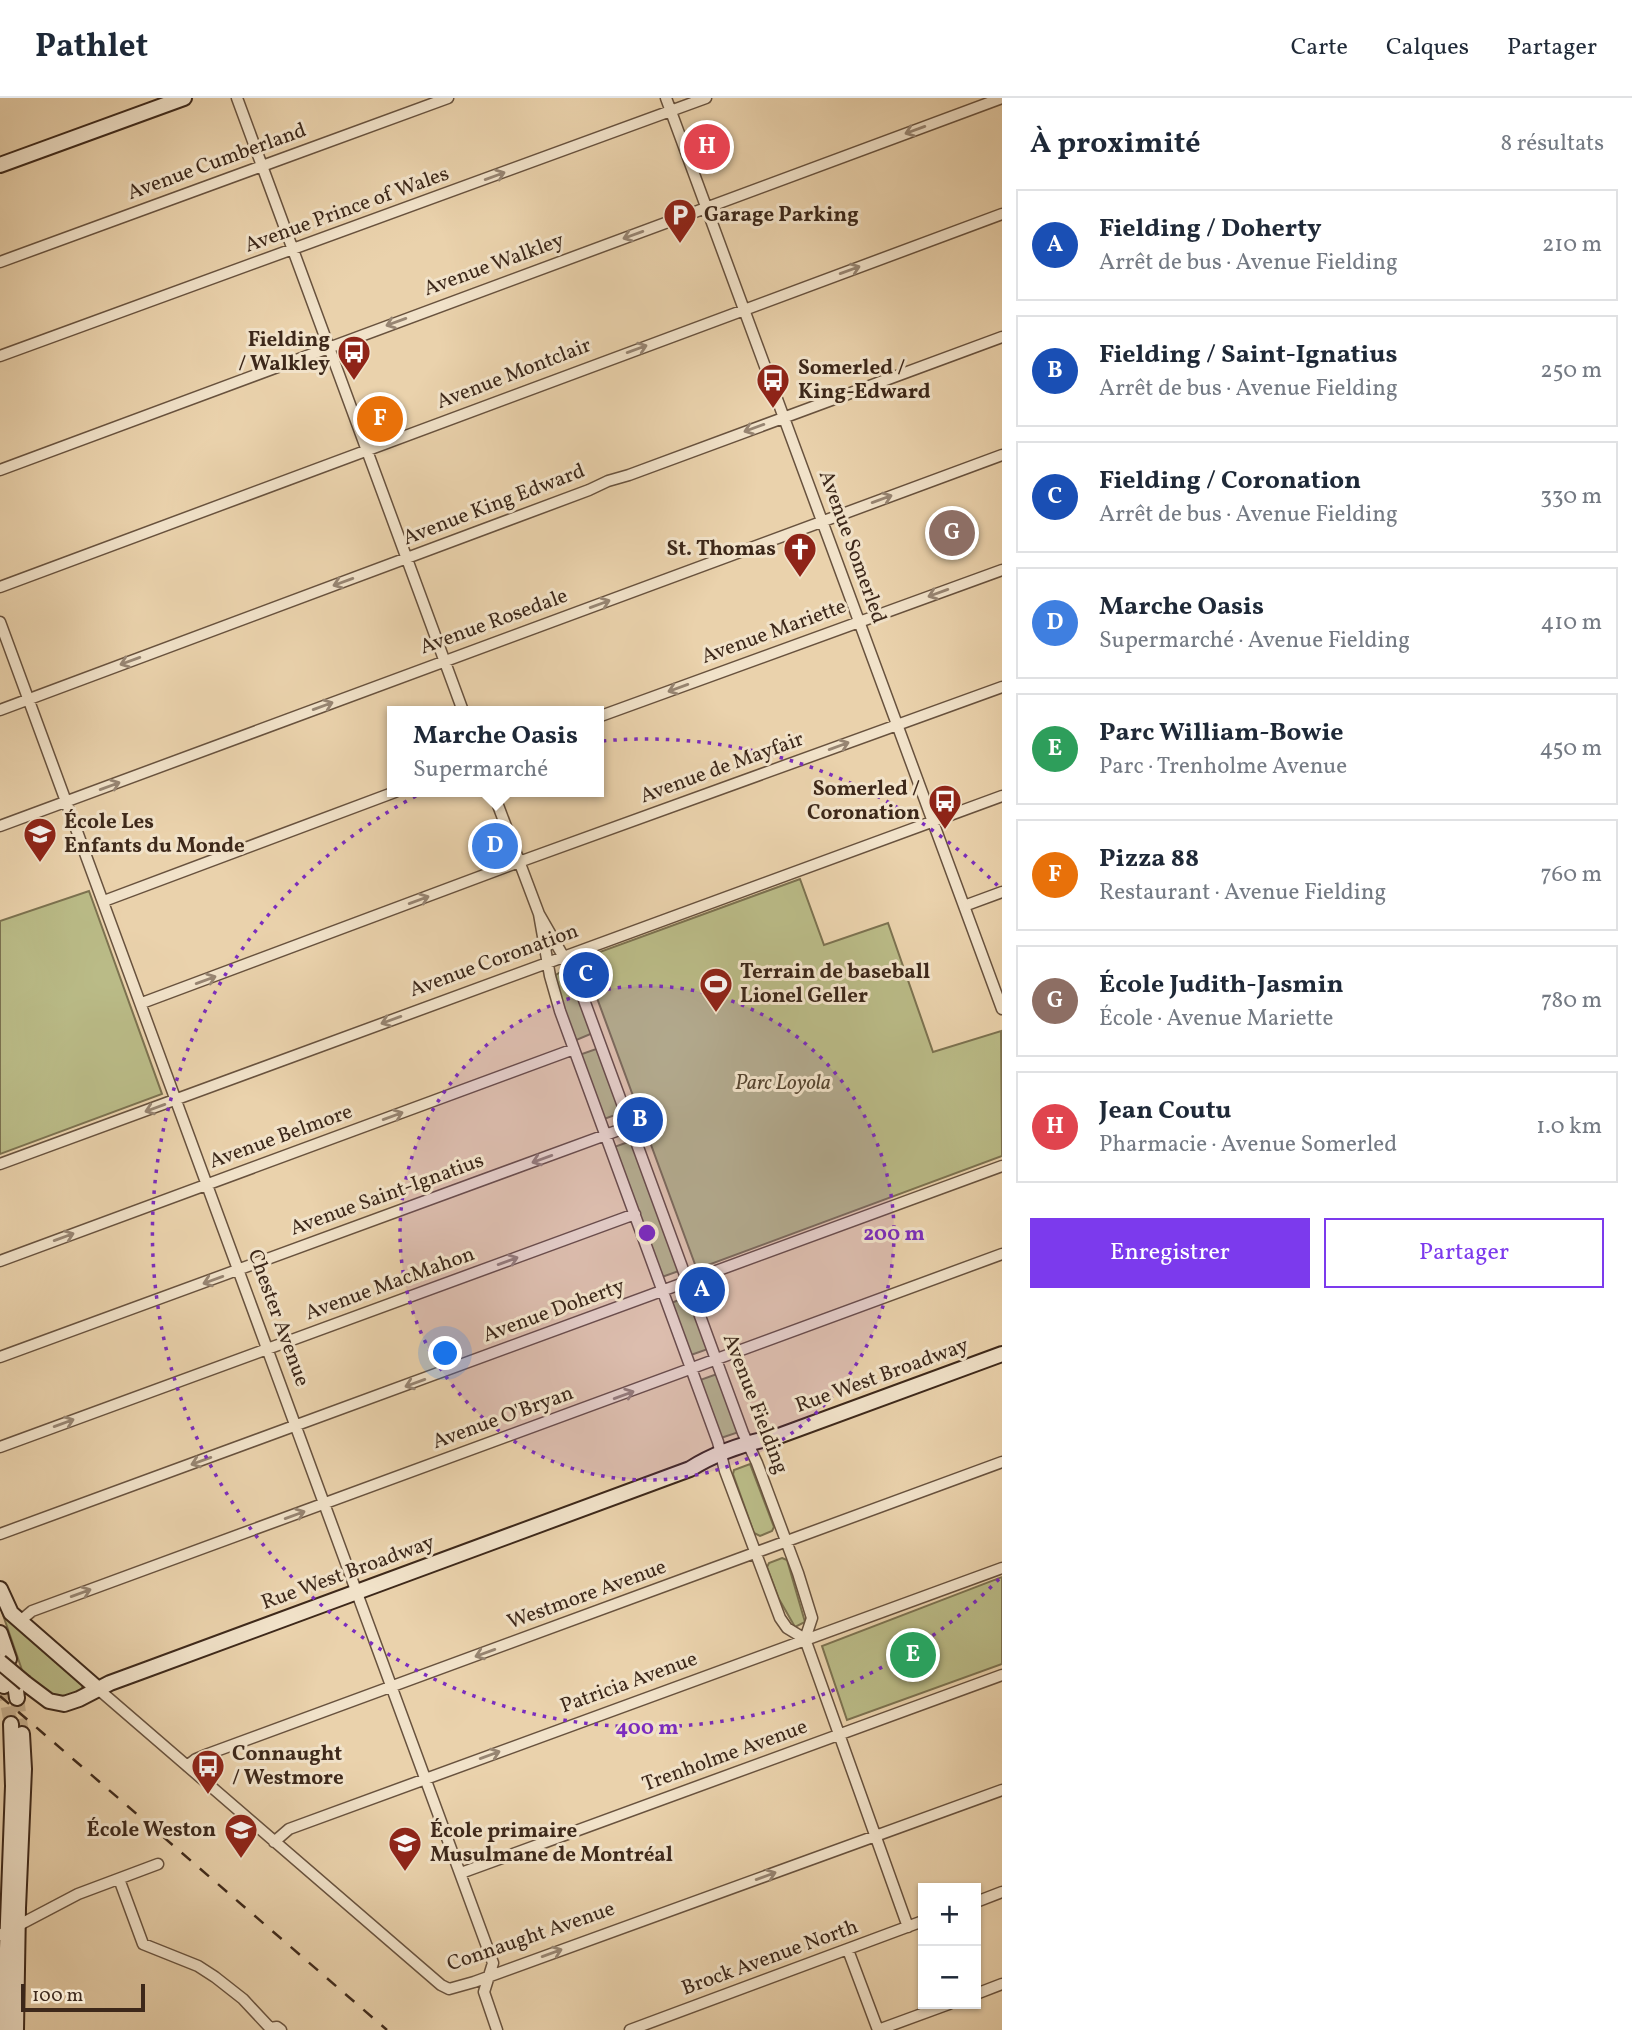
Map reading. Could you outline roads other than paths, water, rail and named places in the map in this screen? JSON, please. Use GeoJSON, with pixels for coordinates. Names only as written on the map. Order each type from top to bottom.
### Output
{"type":"FeatureCollection","features":[{"type":"Feature","properties":{"kind":"street"},"geometry":{"type":"LineString","coordinates":[[0,165],[184,98]]}},
{"type":"Feature","properties":{"kind":"street"},"geometry":{"type":"LineString","coordinates":[[237,98],[461,706]]}},
{"type":"Feature","properties":{"kind":"street","name":"Avenue Cumberland"},"geometry":{"type":"LineString","coordinates":[[0,262],[448,98]]}},
{"type":"Feature","properties":{"kind":"street","name":"Avenue Somerled"},"geometry":{"type":"LineString","coordinates":[[666,98],[964,906],[999,989],[1002,1009]]}},
{"type":"Feature","properties":{"kind":"street","name":"Avenue Prince of Wales"},"geometry":{"type":"LineString","coordinates":[[0,356],[706,98]]}},
{"type":"Feature","properties":{"kind":"street","name":"Avenue Walkley"},"geometry":{"type":"LineString","coordinates":[[0,470],[1002,98]]}},
{"type":"Feature","properties":{"kind":"street","name":"Avenue Montclair"},"geometry":{"type":"LineString","coordinates":[[0,587],[1002,214]]}},
{"type":"Feature","properties":{"kind":"street","name":"Avenue King Edward"},"geometry":{"type":"LineString","coordinates":[[0,710],[407,559],[608,481],[1002,337]]}},
{"type":"Feature","properties":{"kind":"street","name":"Avenue Rosedale"},"geometry":{"type":"LineString","coordinates":[[0,827],[1002,454]]}},
{"type":"Feature","properties":{"kind":"street","name":"Avenue Mariette"},"geometry":{"type":"LineString","coordinates":[[604,715],[1002,570]]}},
{"type":"Feature","properties":{"kind":"street","name":"Chester Avenue"},"geometry":{"type":"LineString","coordinates":[[0,622],[493,1963],[484,1992],[497,2030]]}},
{"type":"Feature","properties":{"kind":"street","name":"Avenue de Mayfair"},"geometry":{"type":"LineString","coordinates":[[142,1003],[519,862],[1002,687]]}},
{"type":"Feature","properties":{"kind":"street"},"geometry":{"type":"LineString","coordinates":[[104,901],[387,795]]}},
{"type":"Feature","properties":{"kind":"street","name":"Avenue Coronation"},"geometry":{"type":"LineString","coordinates":[[0,1164],[1002,796]]}},
{"type":"Feature","properties":{"kind":"street","name":"Avenue Fielding"},"geometry":{"type":"LineString","coordinates":[[495,797],[538,914],[560,1011],[756,1553],[783,1623],[805,1639]]}},
{"type":"Feature","properties":{"kind":"street"},"geometry":{"type":"LineString","coordinates":[[964,906],[1002,892]]}},
{"type":"Feature","properties":{"kind":"street","name":"Avenue Fielding"},"geometry":{"type":"LineString","coordinates":[[538,914],[563,956],[584,1000],[786,1541],[812,1618],[805,1639],[908,1927]]}},
{"type":"Feature","properties":{"kind":"street","name":"Avenue Belmore"},"geometry":{"type":"LineString","coordinates":[[0,1261],[574,1049]]}},
{"type":"Feature","properties":{"kind":"street","name":"Avenue Saint-Ignatius"},"geometry":{"type":"LineString","coordinates":[[0,1357],[630,1126]]}},
{"type":"Feature","properties":{"kind":"street","name":"Avenue Doherty"},"geometry":{"type":"LineString","coordinates":[[0,1534],[1002,1166]]}},
{"type":"Feature","properties":{"kind":"street","name":"Avenue MacMahon"},"geometry":{"type":"LineString","coordinates":[[0,1447],[635,1214]]}},
{"type":"Feature","properties":{"kind":"street","name":"Avenue O'Bryan"},"geometry":{"type":"LineString","coordinates":[[20,1620],[32,1611],[1002,1254]]}},
{"type":"Feature","properties":{"kind":"street","name":"Rue West Broadway"},"geometry":{"type":"LineString","coordinates":[[10,1678],[45,1699],[59,1703],[74,1701],[130,1675],[690,1469],[711,1466],[722,1457],[1002,1354]]}},
{"type":"Feature","properties":{"kind":"street","name":"Westmore Avenue"},"geometry":{"type":"LineString","coordinates":[[187,1766],[201,1757],[1002,1462]]}},
{"type":"Feature","properties":{"kind":"street","name":"Patricia Avenue"},"geometry":{"type":"LineString","coordinates":[[274,1842],[289,1829],[1002,1568]]}},
{"type":"Feature","properties":{"kind":"street","name":"Connaught Avenue"},"geometry":{"type":"LineString","coordinates":[[0,1589],[8,1608],[20,1620],[443,1987],[454,1989],[1002,1790]]}},
{"type":"Feature","properties":{"kind":"street"},"geometry":{"type":"LineString","coordinates":[[0,1633],[10,1678]]}},
{"type":"Feature","properties":{"kind":"street","name":"Trenholme Avenue"},"geometry":{"type":"LineString","coordinates":[[461,1873],[1002,1675]]}},
{"type":"Feature","properties":{"kind":"street"},"geometry":{"type":"LineString","coordinates":[[4,2030],[13,1756],[11,1724]]}},
{"type":"Feature","properties":{"kind":"street"},"geometry":{"type":"LineString","coordinates":[[16,2030],[9,1930],[24,1769],[22,1734]]}},
{"type":"Feature","properties":{"kind":"street"},"geometry":{"type":"LineString","coordinates":[[9,1930],[78,1894],[158,1864]]}},
{"type":"Feature","properties":{"kind":"street"},"geometry":{"type":"LineString","coordinates":[[119,1879],[143,1944],[198,1966],[215,1977],[243,1999],[273,2029]]}},
{"type":"Feature","properties":{"kind":"street"},"geometry":{"type":"LineString","coordinates":[[981,1900],[1002,1892]]}},
{"type":"Feature","properties":{"kind":"street","name":"Brock Avenue North"},"geometry":{"type":"LineString","coordinates":[[630,2030],[918,1923]]}},
{"type":"Feature","properties":{"kind":"street"},"geometry":{"type":"LineString","coordinates":[[848,1950],[878,2030],[935,2009]]}},
{"type":"Feature","properties":{"kind":"street"},"geometry":{"type":"LineString","coordinates":[[981,1992],[1002,1984]]}},
{"type":"Feature","properties":{"kind":"tunnel"},"geometry":{"type":"LineString","coordinates":[[4,1686],[11,1724]]}},
{"type":"Feature","properties":{"kind":"tunnel"},"geometry":{"type":"LineString","coordinates":[[17,1698],[22,1734]]}},
{"type":"Feature","properties":{"kind":"railway"},"geometry":{"type":"LineString","coordinates":[[0,1696],[387,2030]]}},
{"type":"Feature","properties":{"kind":"place","name":"Jean Coutu"},"geometry":{"type":"Point","coordinates":[707,147]}},
{"type":"Feature","properties":{"kind":"place","name":"Garage Parking"},"geometry":{"type":"Point","coordinates":[680,245]}},
{"type":"Feature","properties":{"kind":"place","name":"Fielding / Walkley"},"geometry":{"type":"Point","coordinates":[354,382]}},
{"type":"Feature","properties":{"kind":"place","name":"Somerled / King-Edward"},"geometry":{"type":"Point","coordinates":[773,410]}},
{"type":"Feature","properties":{"kind":"place","name":"Pizza 88"},"geometry":{"type":"Point","coordinates":[380,419]}},
{"type":"Feature","properties":{"kind":"place","name":"École Judith-Jasmin"},"geometry":{"type":"Point","coordinates":[952,533]}},
{"type":"Feature","properties":{"kind":"place","name":"St. Thomas"},"geometry":{"type":"Point","coordinates":[800,579]}},
{"type":"Feature","properties":{"kind":"place","name":"Somerled / Coronation"},"geometry":{"type":"Point","coordinates":[945,831]}},
{"type":"Feature","properties":{"kind":"place","name":"Marche Oasis"},"geometry":{"type":"Point","coordinates":[495,846]}},
{"type":"Feature","properties":{"kind":"place","name":"École Les Enfants du Monde"},"geometry":{"type":"Point","coordinates":[40,864]}},
{"type":"Feature","properties":{"kind":"place","name":"Fielding / Coronation"},"geometry":{"type":"Point","coordinates":[586,975]}},
{"type":"Feature","properties":{"kind":"place","name":"Terrain de baseball Lionel Geller"},"geometry":{"type":"Point","coordinates":[716,1014]}},
{"type":"Feature","properties":{"kind":"place","name":"Fielding / Saint-Ignatius"},"geometry":{"type":"Point","coordinates":[640,1120]}},
{"type":"Feature","properties":{"kind":"place","name":"Fielding / Doherty"},"geometry":{"type":"Point","coordinates":[702,1290]}},
{"type":"Feature","properties":{"kind":"place","name":"Parc William-Bowie"},"geometry":{"type":"Point","coordinates":[913,1655]}},
{"type":"Feature","properties":{"kind":"place","name":"Connaught / Westmore"},"geometry":{"type":"Point","coordinates":[208,1796]}},
{"type":"Feature","properties":{"kind":"place","name":"École Weston"},"geometry":{"type":"Point","coordinates":[241,1860]}},
{"type":"Feature","properties":{"kind":"place","name":"École primaire Musulmane de Montréal"},"geometry":{"type":"Point","coordinates":[405,1873]}},
{"type":"Feature","properties":{"kind":"park label","name":"Parc Loyola"},"geometry":{"type":"Point","coordinates":[783,1083]}}]}
